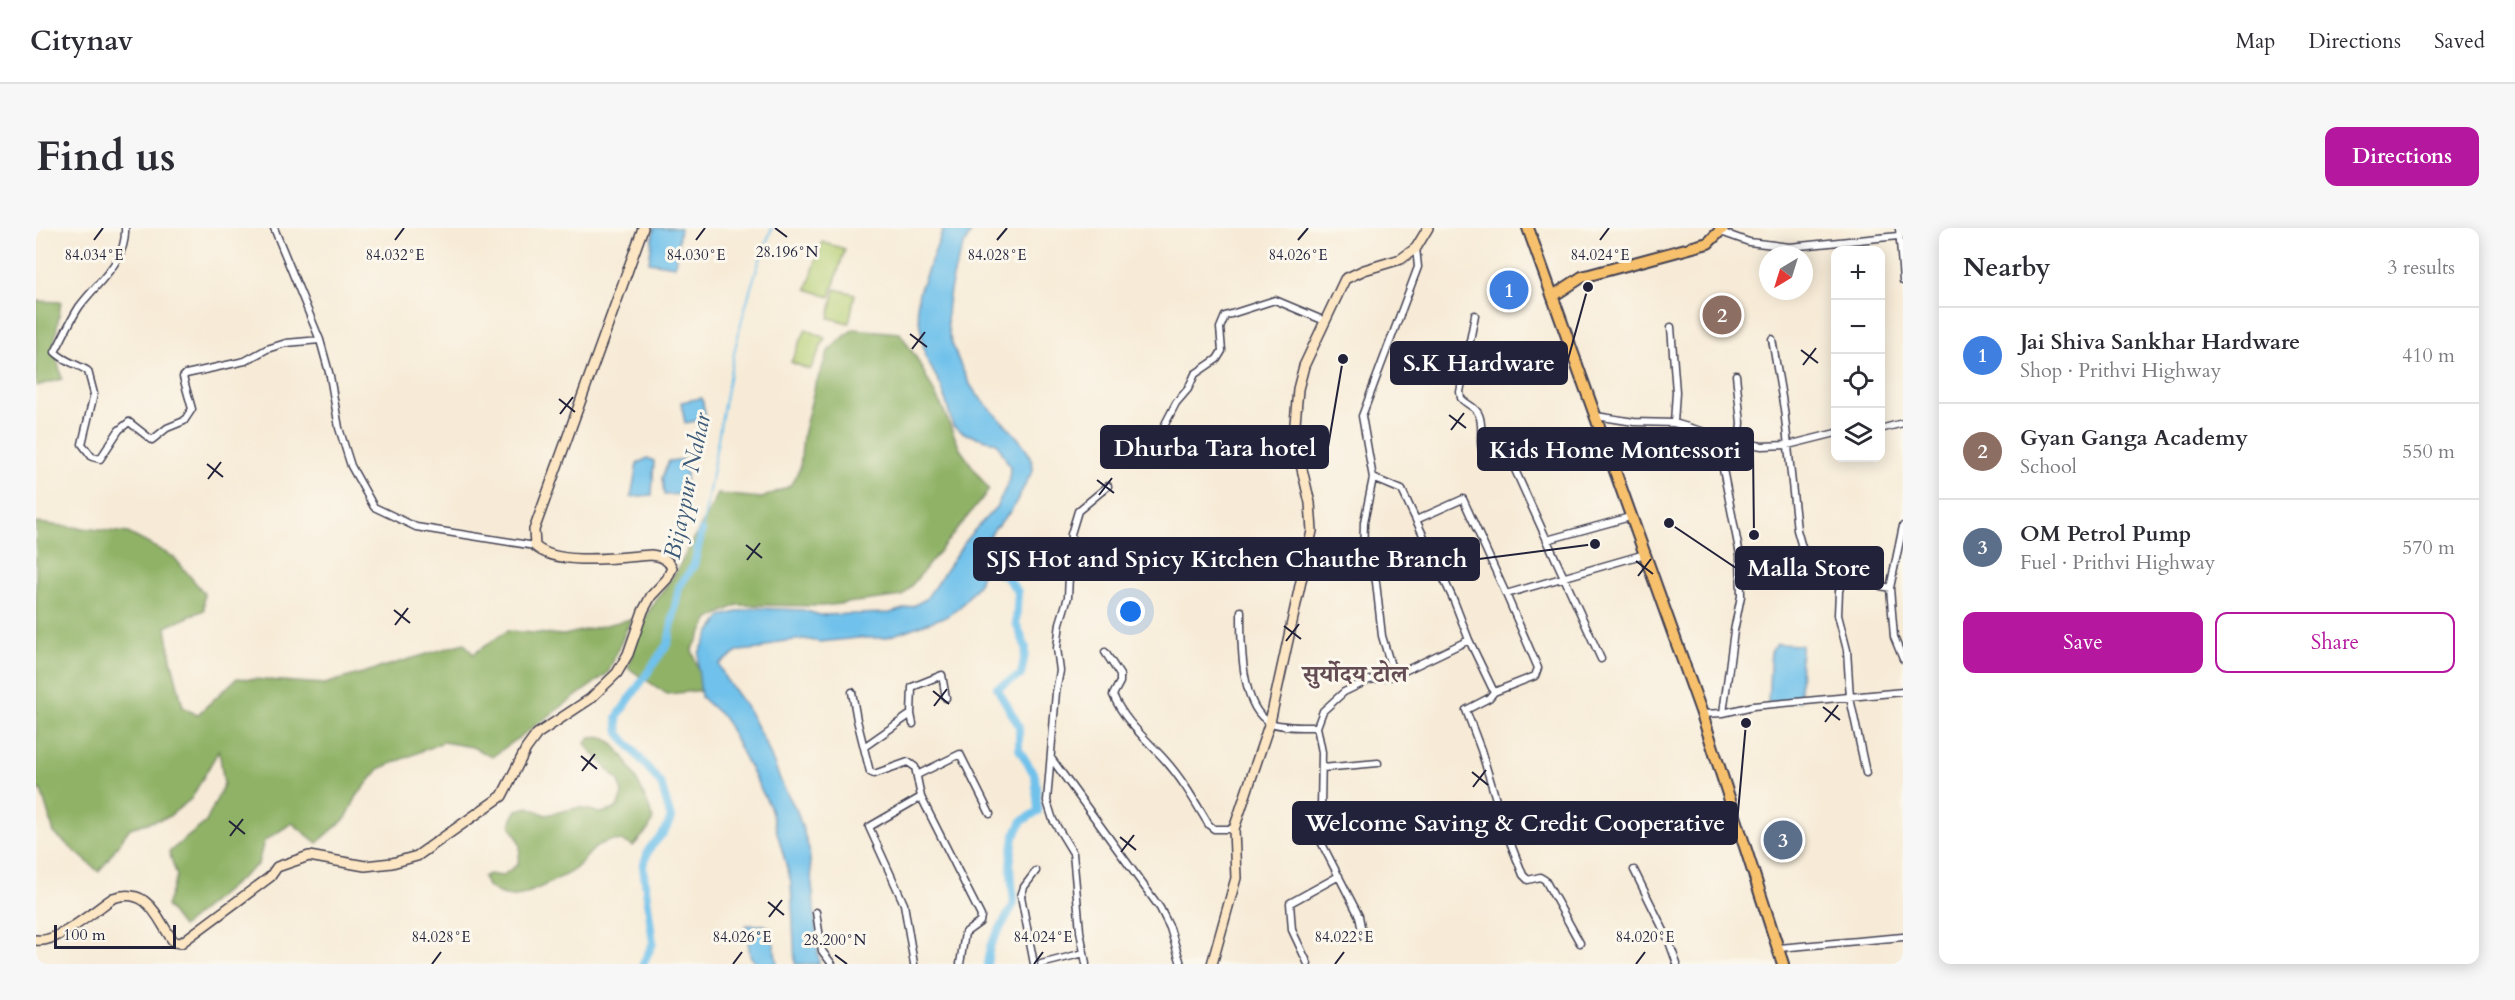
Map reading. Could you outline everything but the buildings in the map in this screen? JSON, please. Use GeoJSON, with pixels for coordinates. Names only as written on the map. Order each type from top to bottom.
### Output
{"type":"FeatureCollection","features":[{"type":"Feature","properties":{"kind":"main road"},"geometry":{"type":"LineString","coordinates":[[36,940],[49,940],[61,934],[113,898],[121,896],[143,901],[155,910],[174,942],[181,943],[270,878],[277,867],[309,856],[365,866],[417,856],[502,796],[526,749],[537,734],[590,699],[617,673],[628,654],[643,610],[651,596],[667,579],[672,568],[667,560],[651,555],[568,558],[549,555],[535,546],[534,530],[643,228]]}},
{"type":"Feature","properties":{"kind":"main road"},"geometry":{"type":"LineString","coordinates":[[1212,964],[1236,878],[1234,829],[1270,722],[1312,531],[1310,503],[1294,435],[1298,389],[1304,366],[1345,279],[1364,270],[1391,263],[1416,248],[1428,228]]}},
{"type":"Feature","properties":{"kind":"main road"},"geometry":{"type":"LineString","coordinates":[[1528,228],[1702,714],[1783,964]]}},
{"type":"Feature","properties":{"kind":"main road"},"geometry":{"type":"LineString","coordinates":[[1553,296],[1582,277],[1708,243],[1722,230]]}},
{"type":"Feature","properties":{"kind":"street"},"geometry":{"type":"LineString","coordinates":[[125,228],[126,235],[119,258],[79,307],[55,352],[63,360],[77,364],[88,371],[94,394],[82,444],[92,457],[100,459],[124,424],[129,422],[152,440],[167,428],[184,421],[192,409],[183,382],[186,374],[245,361],[267,349],[286,344],[320,340]]}},
{"type":"Feature","properties":{"kind":"street"},"geometry":{"type":"LineString","coordinates":[[274,228],[320,340],[351,466],[374,507],[416,527],[535,546]]}},
{"type":"Feature","properties":{"kind":"street"},"geometry":{"type":"LineString","coordinates":[[1899,228],[1903,281]]}},
{"type":"Feature","properties":{"kind":"street"},"geometry":{"type":"LineString","coordinates":[[1722,230],[1749,242],[1790,246],[1898,236]]}},
{"type":"Feature","properties":{"kind":"street"},"geometry":{"type":"LineString","coordinates":[[1394,675],[1382,636],[1376,582],[1363,559],[1364,522],[1373,478],[1362,416],[1418,267],[1416,248]]}},
{"type":"Feature","properties":{"kind":"street"},"geometry":{"type":"LineString","coordinates":[[1150,441],[1162,430],[1195,374],[1217,359],[1221,351],[1220,328],[1225,316],[1275,300],[1325,321]]}},
{"type":"Feature","properties":{"kind":"street"},"geometry":{"type":"LineString","coordinates":[[1475,315],[1460,392],[1461,399],[1473,407],[1479,415],[1481,452],[1486,458],[1511,461],[1601,659]]}},
{"type":"Feature","properties":{"kind":"street"},"geometry":{"type":"LineString","coordinates":[[1671,327],[1676,392],[1674,423]]}},
{"type":"Feature","properties":{"kind":"street"},"geometry":{"type":"LineString","coordinates":[[1772,339],[1788,445],[1797,530],[1803,551],[1819,552],[1846,561],[1839,591],[1838,615],[1847,650],[1850,698],[1866,772]]}},
{"type":"Feature","properties":{"kind":"street"},"geometry":{"type":"LineString","coordinates":[[1736,375],[1741,423],[1739,442]]}},
{"type":"Feature","properties":{"kind":"street"},"geometry":{"type":"LineString","coordinates":[[1596,416],[1634,422],[1674,423],[1739,442],[1762,446],[1788,445],[1831,434]]}},
{"type":"Feature","properties":{"kind":"street"},"geometry":{"type":"LineString","coordinates":[[1885,428],[1903,423]]}},
{"type":"Feature","properties":{"kind":"street"},"geometry":{"type":"LineString","coordinates":[[1716,434],[1740,555],[1741,596],[1723,713]]}},
{"type":"Feature","properties":{"kind":"street"},"geometry":{"type":"LineString","coordinates":[[1373,478],[1402,490],[1494,692]]}},
{"type":"Feature","properties":{"kind":"street"},"geometry":{"type":"LineString","coordinates":[[1086,964],[1077,903],[1073,853],[1048,812],[1047,801],[1060,671],[1057,648],[1060,623],[1068,597],[1071,534],[1078,511],[1108,486]]}},
{"type":"Feature","properties":{"kind":"street"},"geometry":{"type":"LineString","coordinates":[[1416,520],[1463,499],[1538,668],[1537,673],[1494,692],[1489,698],[1466,710],[1505,829],[1523,875],[1528,880],[1540,877],[1546,882],[1580,943]]}},
{"type":"Feature","properties":{"kind":"street"},"geometry":{"type":"LineString","coordinates":[[1547,540],[1630,517]]}},
{"type":"Feature","properties":{"kind":"street"},"geometry":{"type":"LineString","coordinates":[[1903,526],[1890,588],[1894,637],[1903,659]]}},
{"type":"Feature","properties":{"kind":"street"},"geometry":{"type":"LineString","coordinates":[[1506,594],[1645,554]]}},
{"type":"Feature","properties":{"kind":"street"},"geometry":{"type":"LineString","coordinates":[[1843,578],[1890,588]]}},
{"type":"Feature","properties":{"kind":"street"},"geometry":{"type":"LineString","coordinates":[[1241,611],[1242,663],[1252,700],[1258,711],[1270,722],[1299,727],[1317,727]]}},
{"type":"Feature","properties":{"kind":"street"},"geometry":{"type":"LineString","coordinates":[[1363,937],[1359,916],[1318,836],[1322,809],[1322,752],[1317,727],[1323,711],[1344,692],[1369,680],[1394,675],[1469,640]]}},
{"type":"Feature","properties":{"kind":"street"},"geometry":{"type":"LineString","coordinates":[[1105,652],[1119,675],[1120,682],[1113,695],[1132,726],[1166,760],[1188,787],[1209,825],[1214,829],[1234,829]]}},
{"type":"Feature","properties":{"kind":"street"},"geometry":{"type":"LineString","coordinates":[[913,724],[912,687],[942,675],[946,698]]}},
{"type":"Feature","properties":{"kind":"street"},"geometry":{"type":"LineString","coordinates":[[852,692],[870,772],[874,774],[908,762],[915,767],[921,797],[981,916],[980,922],[965,933],[960,964]]}},
{"type":"Feature","properties":{"kind":"street"},"geometry":{"type":"LineString","coordinates":[[1702,714],[1723,713],[1753,706],[1903,692]]}},
{"type":"Feature","properties":{"kind":"street"},"geometry":{"type":"LineString","coordinates":[[864,747],[911,714]]}},
{"type":"Feature","properties":{"kind":"street"},"geometry":{"type":"LineString","coordinates":[[917,775],[960,754],[990,814]]}},
{"type":"Feature","properties":{"kind":"street"},"geometry":{"type":"LineString","coordinates":[[1051,759],[1160,908],[1170,928],[1181,964]]}},
{"type":"Feature","properties":{"kind":"street"},"geometry":{"type":"LineString","coordinates":[[1322,768],[1377,763]]}},
{"type":"Feature","properties":{"kind":"street"},"geometry":{"type":"LineString","coordinates":[[915,964],[904,904],[869,827],[921,797]]}},
{"type":"Feature","properties":{"kind":"street"},"geometry":{"type":"LineString","coordinates":[[1634,870],[1668,939],[1677,964]]}},
{"type":"Feature","properties":{"kind":"street"},"geometry":{"type":"LineString","coordinates":[[1034,964],[1021,896],[1024,887],[1036,871]]}},
{"type":"Feature","properties":{"kind":"street"},"geometry":{"type":"LineString","coordinates":[[1308,964],[1292,930],[1290,903],[1339,876]]}},
{"type":"Feature","properties":{"kind":"street"},"geometry":{"type":"LineString","coordinates":[[816,912],[822,951],[832,964]]}},
{"type":"Feature","properties":{"kind":"street"},"geometry":{"type":"LineString","coordinates":[[1779,948],[1903,937]]}},
{"type":"Feature","properties":{"kind":"street"},"geometry":{"type":"LineString","coordinates":[[1041,964],[1084,953]]}},
{"type":"Feature","properties":{"kind":"green space"},"geometry":{"type":"Polygon","coordinates":[[[822,242],[845,249],[830,297],[807,289],[822,242]]]}},
{"type":"Feature","properties":{"kind":"green space"},"geometry":{"type":"Polygon","coordinates":[[[835,289],[855,294],[849,323],[829,318],[835,289]]]}},
{"type":"Feature","properties":{"kind":"green space"},"geometry":{"type":"Polygon","coordinates":[[[36,301],[61,302],[54,346],[62,379],[36,386],[36,301]]]}},
{"type":"Feature","properties":{"kind":"green space"},"geometry":{"type":"Polygon","coordinates":[[[806,329],[825,338],[810,370],[791,362],[806,329]]]}},
{"type":"Feature","properties":{"kind":"green space"},"geometry":{"type":"Polygon","coordinates":[[[853,329],[900,333],[917,359],[943,409],[960,449],[989,490],[903,596],[823,606],[737,605],[709,619],[692,650],[705,690],[667,694],[628,668],[640,630],[649,611],[676,572],[718,494],[762,498],[790,486],[800,468],[803,435],[815,386],[829,350],[853,329]]]}},
{"type":"Feature","properties":{"kind":"green space"},"geometry":{"type":"Polygon","coordinates":[[[36,523],[128,533],[174,557],[204,593],[204,610],[166,627],[183,707],[197,715],[237,678],[325,684],[464,643],[473,654],[507,631],[564,635],[631,619],[608,673],[492,757],[472,747],[443,742],[379,769],[357,796],[346,818],[317,843],[292,823],[264,841],[258,864],[182,927],[166,906],[177,876],[169,852],[206,822],[224,784],[219,750],[191,799],[168,817],[130,828],[99,872],[54,833],[41,790],[36,789],[36,523]]]}},
{"type":"Feature","properties":{"kind":"green space"},"geometry":{"type":"Polygon","coordinates":[[[590,738],[604,738],[612,743],[627,762],[646,799],[653,819],[648,830],[633,846],[617,841],[601,844],[575,869],[526,894],[510,896],[493,890],[483,877],[489,874],[502,876],[518,864],[520,845],[511,826],[517,810],[529,807],[546,815],[580,807],[600,813],[613,810],[618,806],[622,794],[619,781],[588,748],[585,743],[590,738]]]}},
{"type":"Feature","properties":{"kind":"water"},"geometry":{"type":"Polygon","coordinates":[[[654,228],[680,228],[675,266],[649,262],[654,228]]]}},
{"type":"Feature","properties":{"kind":"water"},"geometry":{"type":"Polygon","coordinates":[[[944,228],[974,228],[962,250],[949,294],[947,322],[953,347],[973,389],[1018,438],[1026,449],[1033,470],[1011,511],[995,528],[984,545],[984,569],[978,585],[959,608],[947,616],[885,638],[820,642],[804,639],[778,642],[760,649],[739,651],[719,664],[725,678],[747,708],[767,747],[783,786],[797,811],[809,849],[819,964],[795,964],[791,882],[770,807],[724,718],[701,697],[699,653],[722,616],[753,608],[803,610],[820,615],[890,613],[913,606],[926,599],[969,536],[997,506],[1009,481],[1010,467],[997,443],[966,434],[953,426],[942,388],[925,356],[917,307],[919,292],[944,228]]]}},
{"type":"Feature","properties":{"kind":"water"},"geometry":{"type":"Polygon","coordinates":[[[702,398],[706,419],[685,423],[681,402],[702,398]]]}},
{"type":"Feature","properties":{"kind":"water"},"geometry":{"type":"Polygon","coordinates":[[[647,458],[654,461],[652,495],[631,497],[637,464],[647,458]]]}},
{"type":"Feature","properties":{"kind":"water"},"geometry":{"type":"Polygon","coordinates":[[[687,459],[685,494],[664,495],[662,477],[669,461],[687,459]]]}},
{"type":"Feature","properties":{"kind":"water"},"geometry":{"type":"Polygon","coordinates":[[[1777,644],[1801,645],[1800,701],[1768,703],[1771,650],[1777,644]]]}},
{"type":"Feature","properties":{"kind":"water"},"geometry":{"type":"Polygon","coordinates":[[[746,925],[764,925],[771,928],[777,964],[756,964],[750,956],[746,925]]]}},
{"type":"Feature","properties":{"kind":"waterway","name":"Bijaypur Nahar"},"geometry":{"type":"LineString","coordinates":[[702,531],[737,339],[758,264],[772,228]]}},
{"type":"Feature","properties":{"kind":"waterway","name":"Bijaypur Nahar"},"geometry":{"type":"LineString","coordinates":[[643,964],[653,943],[643,866],[649,849],[665,831],[671,818],[661,784],[619,733],[617,717],[668,643],[679,587],[694,565],[702,531]]}},
{"type":"Feature","properties":{"kind":"waterway"},"geometry":{"type":"LineString","coordinates":[[977,565],[976,567],[1005,575],[1018,592],[1016,623],[1026,648],[1021,675],[997,688],[1019,726],[1019,749],[1035,776],[1038,811],[1022,821],[1014,837],[1010,864],[1014,904],[990,946],[987,964]]}},
{"type":"Feature","properties":{"kind":"place","name":"S.K Hardware"},"geometry":{"type":"Point","coordinates":[1588,287]}},
{"type":"Feature","properties":{"kind":"place","name":"Jai Shiva Sankhar Hardware"},"geometry":{"type":"Point","coordinates":[1509,290]}},
{"type":"Feature","properties":{"kind":"place","name":"Gyan Ganga Academy"},"geometry":{"type":"Point","coordinates":[1722,315]}},
{"type":"Feature","properties":{"kind":"place","name":"Dhurba Tara hotel"},"geometry":{"type":"Point","coordinates":[1343,359]}},
{"type":"Feature","properties":{"kind":"place","name":"Malla Store"},"geometry":{"type":"Point","coordinates":[1669,523]}},
{"type":"Feature","properties":{"kind":"place","name":"Kids Home Montessori"},"geometry":{"type":"Point","coordinates":[1754,535]}},
{"type":"Feature","properties":{"kind":"place","name":"SJS Hot and Spicy Kitchen Chauthe Branch"},"geometry":{"type":"Point","coordinates":[1595,544]}},
{"type":"Feature","properties":{"kind":"place","name":"Welcome Saving & Credit Cooperative"},"geometry":{"type":"Point","coordinates":[1746,723]}},
{"type":"Feature","properties":{"kind":"place","name":"OM Petrol Pump"},"geometry":{"type":"Point","coordinates":[1783,840]}},
{"type":"Feature","properties":{"kind":"district","name":"सुर्योदय टोल"},"geometry":{"type":"Point","coordinates":[1355,674]}}]}
